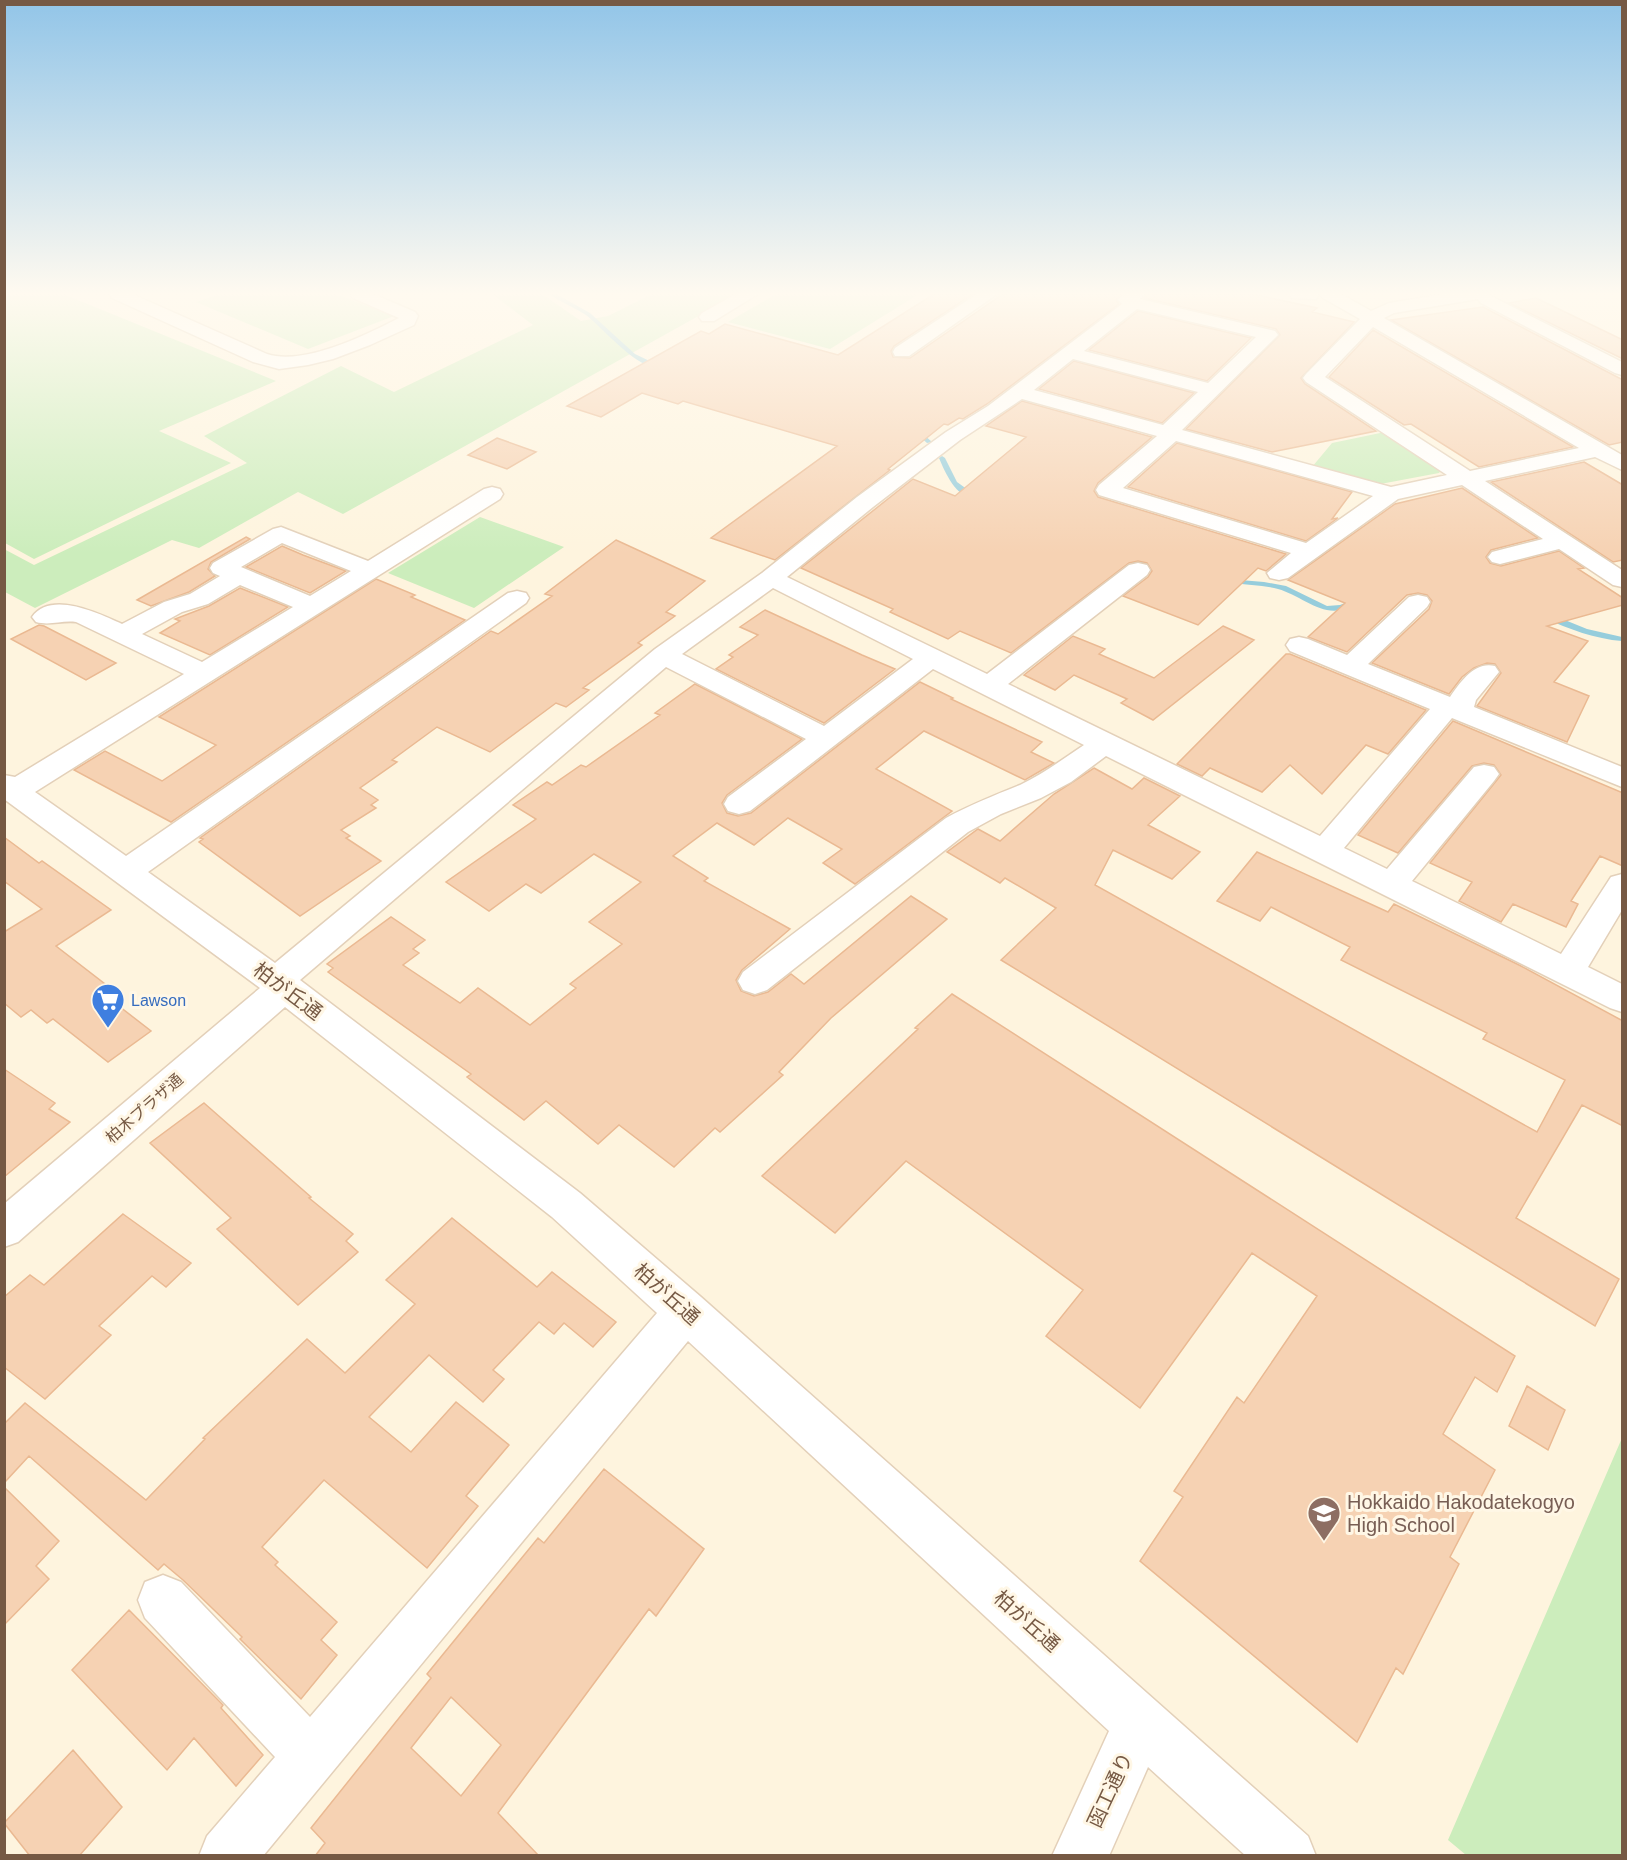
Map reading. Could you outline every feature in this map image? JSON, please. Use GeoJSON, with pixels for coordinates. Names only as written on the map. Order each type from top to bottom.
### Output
{"type":"FeatureCollection","features":[{"type":"Feature","properties":{"kind":"street","name":"柏木プラザ通"},"geometry":{"type":"LineString","coordinates":[[7,1223],[280,984],[664,655],[771,578],[953,436],[1034,381]]}},
{"type":"Feature","properties":{"kind":"street"},"geometry":{"type":"LineString","coordinates":[[1177,381],[1213,390]]}},
{"type":"Feature","properties":{"kind":"street"},"geometry":{"type":"LineString","coordinates":[[1222,381],[1170,433],[1107,490],[1308,551]]}},
{"type":"Feature","properties":{"kind":"street"},"geometry":{"type":"LineString","coordinates":[[1317,381],[1623,580]]}},
{"type":"Feature","properties":{"kind":"street"},"geometry":{"type":"LineString","coordinates":[[1494,381],[1623,464]]}},
{"type":"Feature","properties":{"kind":"street"},"geometry":{"type":"LineString","coordinates":[[1020,392],[1391,494]]}},
{"type":"Feature","properties":{"kind":"street"},"geometry":{"type":"LineString","coordinates":[[1279,573],[1391,494],[1599,450]]}},
{"type":"Feature","properties":{"kind":"street"},"geometry":{"type":"LineString","coordinates":[[9,788],[204,673],[492,494]]}},
{"type":"Feature","properties":{"kind":"street"},"geometry":{"type":"LineString","coordinates":[[312,606],[222,568],[281,534],[370,570]]}},
{"type":"Feature","properties":{"kind":"street"},"geometry":{"type":"LineString","coordinates":[[1500,557],[1562,541]]}},
{"type":"Feature","properties":{"kind":"street"},"geometry":{"type":"LineString","coordinates":[[988,686],[1138,570]]}},
{"type":"Feature","properties":{"kind":"street"},"geometry":{"type":"LineString","coordinates":[[123,634],[173,607],[199,599],[239,575]]}},
{"type":"Feature","properties":{"kind":"street"},"geometry":{"type":"LineString","coordinates":[[771,578],[1623,999]]}},
{"type":"Feature","properties":{"kind":"street"},"geometry":{"type":"LineString","coordinates":[[124,873],[517,598]]}},
{"type":"Feature","properties":{"kind":"street"},"geometry":{"type":"LineString","coordinates":[[1351,666],[1418,602]]}},
{"type":"Feature","properties":{"kind":"street"},"geometry":{"type":"LineString","coordinates":[[45,617],[62,612],[76,613],[204,673]]}},
{"type":"Feature","properties":{"kind":"street"},"geometry":{"type":"LineString","coordinates":[[1299,645],[1623,778]]}},
{"type":"Feature","properties":{"kind":"street"},"geometry":{"type":"LineString","coordinates":[[664,655],[826,738]]}},
{"type":"Feature","properties":{"kind":"street"},"geometry":{"type":"LineString","coordinates":[[739,804],[931,658]]}},
{"type":"Feature","properties":{"kind":"street"},"geometry":{"type":"LineString","coordinates":[[1324,852],[1486,672]]}},
{"type":"Feature","properties":{"kind":"street"},"geometry":{"type":"LineString","coordinates":[[755,981],[957,825],[990,807],[1031,792],[1061,775],[1105,743]]}},
{"type":"Feature","properties":{"kind":"street"},"geometry":{"type":"LineString","coordinates":[[1391,885],[1484,774]]}},
{"type":"Feature","properties":{"kind":"street","name":"柏が丘通"},"geometry":{"type":"LineString","coordinates":[[9,788],[280,984],[566,1205],[1288,1856]]}},
{"type":"Feature","properties":{"kind":"street"},"geometry":{"type":"LineString","coordinates":[[1568,972],[1623,885]]}},
{"type":"Feature","properties":{"kind":"street"},"geometry":{"type":"LineString","coordinates":[[227,1856],[686,1311]]}},
{"type":"Feature","properties":{"kind":"street"},"geometry":{"type":"LineString","coordinates":[[164,1600],[311,1756]]}},
{"type":"Feature","properties":{"kind":"street","name":"函工通り"},"geometry":{"type":"LineString","coordinates":[[1080,1856],[1140,1724]]}},
{"type":"Feature","properties":{"kind":"green space"},"geometry":{"type":"Polygon","coordinates":[[[4,381],[276,381],[159,431],[231,463],[34,559],[5,543],[4,381]]]}},
{"type":"Feature","properties":{"kind":"green space"},"geometry":{"type":"Polygon","coordinates":[[[312,381],[371,381],[394,392],[417,381],[582,381],[343,514],[298,492],[199,548],[172,540],[35,608],[5,592],[4,549],[34,565],[247,463],[204,436],[312,381]]]}},
{"type":"Feature","properties":{"kind":"green space"},"geometry":{"type":"Polygon","coordinates":[[[1385,432],[1442,469],[1439,473],[1375,485],[1312,467],[1332,443],[1385,432]]]}},
{"type":"Feature","properties":{"kind":"green space"},"geometry":{"type":"Polygon","coordinates":[[[480,517],[564,547],[474,608],[388,573],[480,517]]]}},
{"type":"Feature","properties":{"kind":"green space"},"geometry":{"type":"Polygon","coordinates":[[[1622,1438],[1622,1855],[1466,1855],[1448,1840],[1622,1438]]]}},
{"type":"Feature","properties":{"kind":"building"},"geometry":{"type":"Polygon","coordinates":[[[612,381],[1018,381],[963,419],[959,418],[948,425],[944,424],[888,469],[890,470],[775,560],[711,538],[837,446],[683,401],[678,404],[642,393],[601,417],[567,406],[612,381]]]}},
{"type":"Feature","properties":{"kind":"building"},"geometry":{"type":"Polygon","coordinates":[[[1049,381],[1148,381],[1194,393],[1162,423],[1039,389],[1049,381]]]}},
{"type":"Feature","properties":{"kind":"building"},"geometry":{"type":"Polygon","coordinates":[[[1234,381],[1303,381],[1376,431],[1272,452],[1186,429],[1234,381]]]}},
{"type":"Feature","properties":{"kind":"building"},"geometry":{"type":"Polygon","coordinates":[[[1335,381],[1460,381],[1573,447],[1479,467],[1411,424],[1404,425],[1335,381]]]}},
{"type":"Feature","properties":{"kind":"building"},"geometry":{"type":"Polygon","coordinates":[[[1497,381],[1623,381],[1623,442],[1609,445],[1497,381]]]}},
{"type":"Feature","properties":{"kind":"building"},"geometry":{"type":"Polygon","coordinates":[[[1022,401],[1152,437],[1098,483],[1094,491],[1098,497],[1286,554],[1266,571],[1258,568],[1198,625],[1123,596],[1148,577],[1152,571],[1147,563],[1138,561],[1129,563],[1011,653],[960,631],[948,639],[890,612],[893,609],[801,568],[913,479],[955,496],[1026,437],[986,426],[1022,401]]]}},
{"type":"Feature","properties":{"kind":"building"},"geometry":{"type":"Polygon","coordinates":[[[497,438],[536,452],[507,469],[468,455],[497,438]]]}},
{"type":"Feature","properties":{"kind":"building"},"geometry":{"type":"Polygon","coordinates":[[[1177,443],[1352,492],[1332,519],[1338,518],[1306,541],[1128,487],[1177,443]]]}},
{"type":"Feature","properties":{"kind":"building"},"geometry":{"type":"Polygon","coordinates":[[[1584,462],[1623,485],[1623,560],[1613,562],[1491,482],[1584,462]]]}},
{"type":"Feature","properties":{"kind":"building"},"geometry":{"type":"Polygon","coordinates":[[[1462,488],[1538,538],[1491,550],[1486,557],[1490,563],[1501,566],[1559,551],[1584,568],[1578,569],[1623,598],[1623,605],[1547,626],[1588,641],[1554,682],[1589,696],[1567,742],[1477,706],[1501,673],[1495,664],[1487,663],[1474,668],[1462,677],[1449,694],[1372,663],[1429,609],[1432,601],[1427,595],[1418,593],[1407,595],[1347,652],[1308,637],[1345,603],[1288,580],[1395,504],[1462,488]]]}},
{"type":"Feature","properties":{"kind":"building"},"geometry":{"type":"Polygon","coordinates":[[[246,537],[250,539],[211,562],[208,569],[215,576],[189,592],[151,606],[137,600],[246,537]]]}},
{"type":"Feature","properties":{"kind":"building"},"geometry":{"type":"Polygon","coordinates":[[[616,540],[705,581],[666,612],[675,616],[638,643],[642,645],[583,688],[589,690],[566,707],[556,703],[490,752],[437,727],[392,760],[397,762],[360,788],[378,800],[371,805],[376,808],[341,830],[350,836],[346,838],[381,861],[300,916],[199,842],[203,839],[200,838],[491,631],[498,634],[552,596],[545,594],[616,540]]]}},
{"type":"Feature","properties":{"kind":"building"},"geometry":{"type":"Polygon","coordinates":[[[282,546],[346,571],[310,593],[246,567],[282,546]]]}},
{"type":"Feature","properties":{"kind":"building"},"geometry":{"type":"Polygon","coordinates":[[[376,579],[465,620],[171,822],[74,770],[105,751],[162,781],[216,745],[159,717],[376,579]]]}},
{"type":"Feature","properties":{"kind":"building"},"geometry":{"type":"Polygon","coordinates":[[[240,588],[288,607],[210,655],[160,633],[180,621],[175,619],[209,606],[240,588]]]}},
{"type":"Feature","properties":{"kind":"building"},"geometry":{"type":"Polygon","coordinates":[[[765,610],[895,669],[824,723],[716,669],[733,657],[729,655],[758,635],[740,627],[765,610]]]}},
{"type":"Feature","properties":{"kind":"building"},"geometry":{"type":"Polygon","coordinates":[[[39,625],[116,663],[86,680],[11,639],[39,625]]]}},
{"type":"Feature","properties":{"kind":"building"},"geometry":{"type":"Polygon","coordinates":[[[1223,626],[1254,640],[1153,720],[1121,703],[1127,699],[1074,675],[1055,690],[1024,675],[1073,636],[1105,649],[1099,654],[1154,678],[1223,626]]]}},
{"type":"Feature","properties":{"kind":"building"},"geometry":{"type":"Polygon","coordinates":[[[1286,654],[1426,710],[1388,754],[1366,745],[1322,794],[1290,765],[1262,792],[1210,768],[1202,776],[1177,764],[1286,654]]]}},
{"type":"Feature","properties":{"kind":"building"},"geometry":{"type":"Polygon","coordinates":[[[920,682],[1042,742],[1031,752],[1054,763],[1025,780],[924,731],[876,769],[952,811],[855,884],[823,863],[842,849],[788,818],[754,845],[717,823],[673,856],[708,878],[704,881],[790,929],[742,970],[736,980],[741,991],[754,996],[768,992],[791,974],[804,984],[911,896],[947,919],[831,1018],[779,1072],[783,1075],[720,1132],[715,1128],[674,1167],[619,1125],[598,1144],[546,1101],[524,1120],[467,1077],[471,1074],[328,972],[333,968],[327,964],[391,917],[425,940],[413,949],[419,953],[403,965],[460,1003],[478,988],[530,1025],[576,988],[570,984],[622,944],[589,922],[641,882],[594,854],[541,893],[526,884],[489,911],[446,882],[536,819],[513,805],[547,782],[552,785],[581,765],[586,767],[660,715],[655,713],[695,684],[802,739],[727,795],[722,803],[727,813],[738,816],[751,813],[920,682]]]}},
{"type":"Feature","properties":{"kind":"building"},"geometry":{"type":"Polygon","coordinates":[[[1453,721],[1623,793],[1623,866],[1600,856],[1571,901],[1578,904],[1566,927],[1513,904],[1501,922],[1459,901],[1472,882],[1430,863],[1501,775],[1494,765],[1484,763],[1472,766],[1398,853],[1358,835],[1453,721]]]}},
{"type":"Feature","properties":{"kind":"building"},"geometry":{"type":"Polygon","coordinates":[[[1094,768],[1132,789],[1144,778],[1180,796],[1148,825],[1200,852],[1172,879],[1113,850],[1095,885],[1537,1132],[1565,1080],[1483,1039],[1487,1033],[1341,960],[1350,947],[1271,907],[1260,921],[1217,901],[1257,852],[1388,912],[1394,904],[1519,965],[1623,1021],[1623,1126],[1582,1105],[1516,1218],[1619,1279],[1595,1326],[1001,960],[1056,908],[1005,878],[1000,883],[947,852],[978,829],[1000,841],[1054,794],[1094,768]]]}},
{"type":"Feature","properties":{"kind":"building"},"geometry":{"type":"Polygon","coordinates":[[[4,837],[111,910],[56,946],[105,984],[97,989],[151,1031],[108,1062],[53,1019],[47,1023],[31,1010],[21,1017],[4,1003],[4,932],[42,909],[4,881],[4,837]]]}},
{"type":"Feature","properties":{"kind":"building"},"geometry":{"type":"Polygon","coordinates":[[[952,994],[1515,1356],[1497,1392],[1475,1377],[1443,1434],[1495,1470],[1450,1557],[1459,1564],[1403,1674],[1396,1668],[1357,1742],[1140,1561],[1183,1497],[1174,1491],[1237,1397],[1244,1403],[1317,1296],[1252,1253],[1140,1408],[1046,1336],[1083,1290],[906,1161],[835,1233],[762,1176],[952,994]]]}},
{"type":"Feature","properties":{"kind":"building"},"geometry":{"type":"Polygon","coordinates":[[[4,1069],[55,1103],[49,1109],[70,1122],[4,1177],[4,1069]]]}},
{"type":"Feature","properties":{"kind":"building"},"geometry":{"type":"Polygon","coordinates":[[[204,1103],[311,1197],[309,1198],[353,1234],[346,1241],[358,1252],[298,1305],[217,1229],[231,1218],[150,1143],[204,1103]]]}},
{"type":"Feature","properties":{"kind":"building"},"geometry":{"type":"Polygon","coordinates":[[[123,1214],[191,1263],[166,1287],[152,1276],[99,1326],[111,1335],[45,1399],[4,1367],[4,1297],[30,1275],[44,1285],[123,1214]]]}},
{"type":"Feature","properties":{"kind":"building"},"geometry":{"type":"Polygon","coordinates":[[[452,1218],[537,1287],[552,1272],[616,1322],[593,1347],[564,1323],[554,1334],[539,1322],[493,1370],[504,1379],[483,1402],[429,1355],[369,1417],[411,1452],[456,1402],[509,1445],[466,1496],[478,1506],[427,1568],[324,1480],[262,1547],[278,1562],[275,1565],[337,1622],[321,1640],[337,1655],[301,1699],[183,1580],[164,1564],[158,1570],[29,1456],[4,1483],[4,1424],[25,1403],[146,1500],[205,1439],[203,1438],[307,1339],[345,1373],[415,1304],[386,1280],[452,1218]]]}},
{"type":"Feature","properties":{"kind":"building"},"geometry":{"type":"Polygon","coordinates":[[[1527,1386],[1565,1410],[1548,1450],[1509,1426],[1527,1386]]]}},
{"type":"Feature","properties":{"kind":"building"},"geometry":{"type":"Polygon","coordinates":[[[604,1469],[704,1549],[656,1616],[649,1609],[498,1813],[539,1856],[315,1856],[325,1843],[311,1828],[431,1678],[427,1674],[538,1538],[544,1543],[604,1469]],[[451,1697],[411,1748],[461,1796],[501,1745],[451,1697]]]}},
{"type":"Feature","properties":{"kind":"building"},"geometry":{"type":"Polygon","coordinates":[[[4,1487],[59,1541],[36,1566],[49,1579],[4,1625],[4,1487]]]}},
{"type":"Feature","properties":{"kind":"building"},"geometry":{"type":"Polygon","coordinates":[[[129,1610],[223,1705],[221,1708],[263,1755],[236,1786],[194,1738],[167,1770],[72,1670],[129,1610]]]}},
{"type":"Feature","properties":{"kind":"building"},"geometry":{"type":"Polygon","coordinates":[[[73,1750],[122,1807],[79,1856],[30,1856],[4,1823],[73,1750]]]}},
{"type":"Feature","properties":{"kind":"waterway"},"geometry":{"type":"LineString","coordinates":[[913,432],[920,434],[929,442]]}},
{"type":"Feature","properties":{"kind":"waterway"},"geometry":{"type":"LineString","coordinates":[[942,458],[954,483],[972,497]]}},
{"type":"Feature","properties":{"kind":"waterway"},"geometry":{"type":"LineString","coordinates":[[1124,557],[1162,572]]}},
{"type":"Feature","properties":{"kind":"waterway"},"geometry":{"type":"LineString","coordinates":[[1231,581],[1283,588],[1326,608],[1343,607],[1352,602]]}},
{"type":"Feature","properties":{"kind":"waterway"},"geometry":{"type":"LineString","coordinates":[[1547,616],[1584,631],[1622,639]]}},
{"type":"Feature","properties":{"kind":"place","name":"Lawson"},"geometry":{"type":"Point","coordinates":[108,1029]}},
{"type":"Feature","properties":{"kind":"place","name":"Hokkaido Hakodatekogyo High School"},"geometry":{"type":"Point","coordinates":[1324,1542]}}]}
